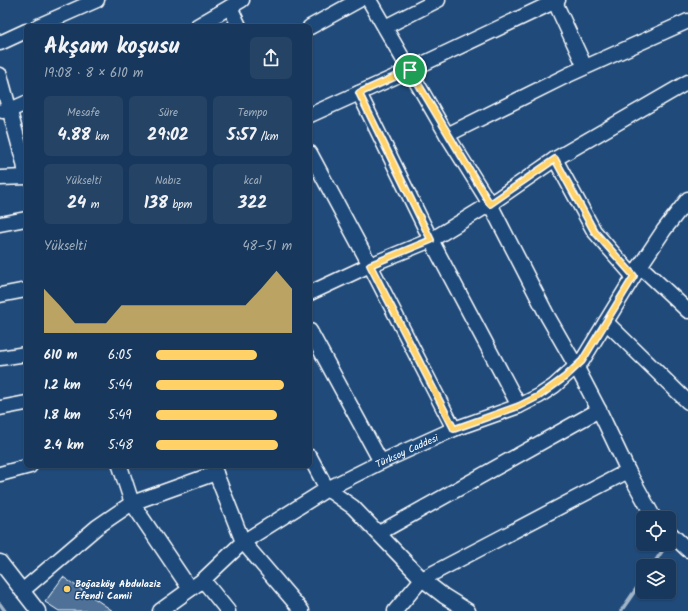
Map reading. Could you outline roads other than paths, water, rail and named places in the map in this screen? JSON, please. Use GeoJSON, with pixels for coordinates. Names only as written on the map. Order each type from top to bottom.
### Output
{"type":"FeatureCollection","features":[{"type":"Feature","properties":{"kind":"street"},"geometry":{"type":"LineString","coordinates":[[43,24],[97,0]]}},
{"type":"Feature","properties":{"kind":"street"},"geometry":{"type":"LineString","coordinates":[[312,26],[359,0]]}},
{"type":"Feature","properties":{"kind":"street"},"geometry":{"type":"LineString","coordinates":[[369,0],[447,135],[490,204],[548,317],[599,410],[628,471],[650,511]]}},
{"type":"Feature","properties":{"kind":"street"},"geometry":{"type":"LineString","coordinates":[[385,27],[438,0]]}},
{"type":"Feature","properties":{"kind":"street"},"geometry":{"type":"LineString","coordinates":[[312,114],[410,70],[556,1],[585,67]]}},
{"type":"Feature","properties":{"kind":"street"},"geometry":{"type":"LineString","coordinates":[[200,24],[236,3],[239,24]]}},
{"type":"Feature","properties":{"kind":"street"},"geometry":{"type":"LineString","coordinates":[[447,135],[585,67],[688,21]]}},
{"type":"Feature","properties":{"kind":"street"},"geometry":{"type":"LineString","coordinates":[[0,43],[24,32]]}},
{"type":"Feature","properties":{"kind":"street"},"geometry":{"type":"LineString","coordinates":[[0,75],[5,111],[24,163]]}},
{"type":"Feature","properties":{"kind":"street"},"geometry":{"type":"LineString","coordinates":[[312,292],[370,265],[431,240],[490,204],[555,159],[688,82]]}},
{"type":"Feature","properties":{"kind":"street"},"geometry":{"type":"LineString","coordinates":[[359,93],[431,240],[519,406]]}},
{"type":"Feature","properties":{"kind":"street"},"geometry":{"type":"LineString","coordinates":[[5,111],[24,104]]}},
{"type":"Feature","properties":{"kind":"street"},"geometry":{"type":"LineString","coordinates":[[312,157],[370,265],[454,429]]}},
{"type":"Feature","properties":{"kind":"street"},"geometry":{"type":"LineString","coordinates":[[555,159],[594,231],[637,271],[688,311]]}},
{"type":"Feature","properties":{"kind":"street"},"geometry":{"type":"LineString","coordinates":[[0,178],[24,170]]}},
{"type":"Feature","properties":{"kind":"street","name":"Türksoy Caddesi"},"geometry":{"type":"LineString","coordinates":[[160,611],[203,580],[243,542],[327,490],[381,462],[454,429],[519,406],[539,396],[554,386],[582,361],[637,271],[664,230],[688,199]]}},
{"type":"Feature","properties":{"kind":"street"},"geometry":{"type":"LineString","coordinates":[[0,224],[24,220]]}},
{"type":"Feature","properties":{"kind":"street"},"geometry":{"type":"LineString","coordinates":[[0,295],[24,290]]}},
{"type":"Feature","properties":{"kind":"street"},"geometry":{"type":"LineString","coordinates":[[606,322],[688,402]]}},
{"type":"Feature","properties":{"kind":"street"},"geometry":{"type":"LineString","coordinates":[[312,335],[381,462]]}},
{"type":"Feature","properties":{"kind":"street"},"geometry":{"type":"LineString","coordinates":[[0,358],[24,354]]}},
{"type":"Feature","properties":{"kind":"street"},"geometry":{"type":"LineString","coordinates":[[0,408],[24,403]]}},
{"type":"Feature","properties":{"kind":"street"},"geometry":{"type":"LineString","coordinates":[[379,533],[599,410]]}},
{"type":"Feature","properties":{"kind":"street"},"geometry":{"type":"LineString","coordinates":[[312,461],[327,490],[353,507],[422,579],[444,596],[468,611]]}},
{"type":"Feature","properties":{"kind":"street"},"geometry":{"type":"LineString","coordinates":[[0,474],[24,468]]}},
{"type":"Feature","properties":{"kind":"street"},"geometry":{"type":"LineString","coordinates":[[122,468],[132,503],[190,589]]}},
{"type":"Feature","properties":{"kind":"street"},"geometry":{"type":"LineString","coordinates":[[22,591],[97,527],[132,503],[214,469],[243,542],[302,611]]}},
{"type":"Feature","properties":{"kind":"street"},"geometry":{"type":"LineString","coordinates":[[395,611],[422,579],[628,471]]}},
{"type":"Feature","properties":{"kind":"street"},"geometry":{"type":"LineString","coordinates":[[676,539],[688,550]]}},
{"type":"Feature","properties":{"kind":"street"},"geometry":{"type":"LineString","coordinates":[[0,562],[38,611]]}},
{"type":"Feature","properties":{"kind":"street"},"geometry":{"type":"LineString","coordinates":[[203,580],[228,611]]}},
{"type":"Feature","properties":{"kind":"waterway"},"geometry":{"type":"LineString","coordinates":[[657,559],[662,551]]}},
{"type":"Feature","properties":{"kind":"waterway"},"geometry":{"type":"LineString","coordinates":[[621,611],[636,589]]}},
{"type":"Feature","properties":{"kind":"waterway"},"geometry":{"type":"LineString","coordinates":[[0,604],[5,611]]}},
{"type":"Feature","properties":{"kind":"place","name":"Boğazköy Abdulaziz Efendi Camii"},"geometry":{"type":"Point","coordinates":[67,589]}}]}
